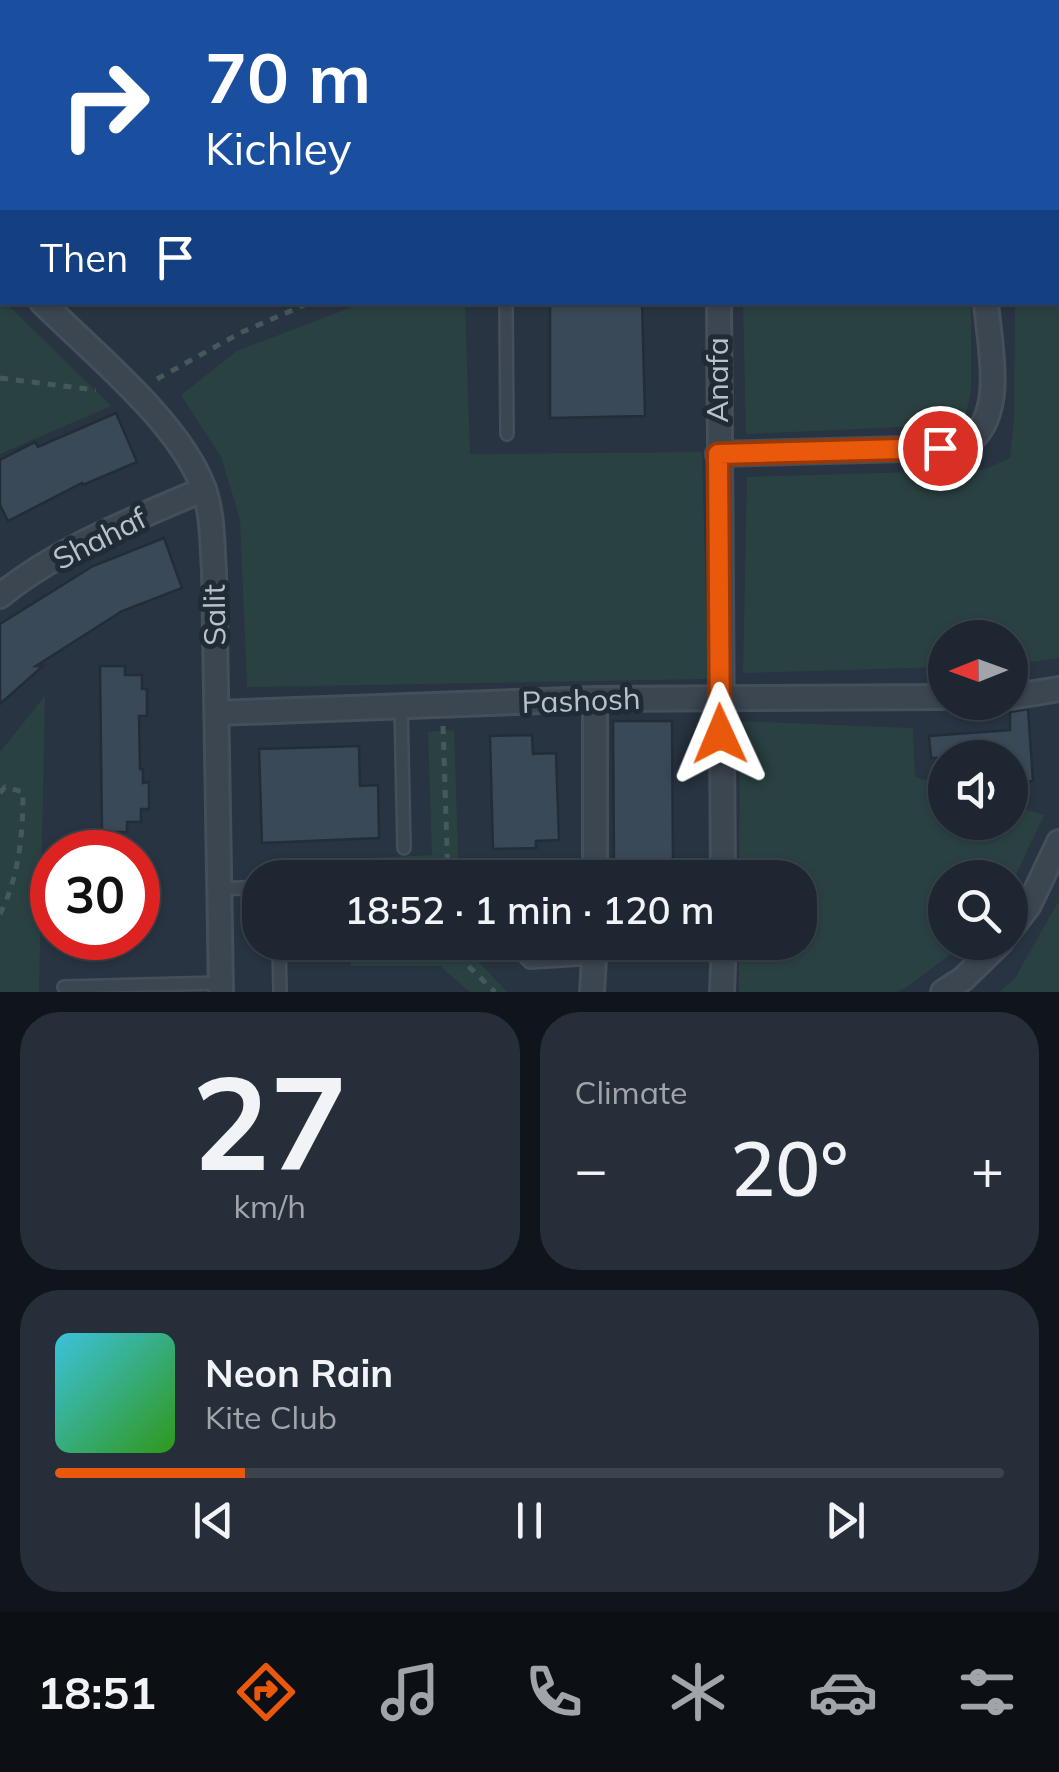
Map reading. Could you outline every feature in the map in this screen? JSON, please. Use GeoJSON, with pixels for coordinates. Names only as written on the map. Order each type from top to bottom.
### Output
{"type":"FeatureCollection","features":[{"type":"Feature","properties":{"kind":"street","name":"Salit"},"geometry":{"type":"LineString","coordinates":[[45,305],[162,420],[189,455],[204,490],[213,554],[221,988]]}},
{"type":"Feature","properties":{"kind":"street","name":"Anafa"},"geometry":{"type":"LineString","coordinates":[[719,305],[723,860]]}},
{"type":"Feature","properties":{"kind":"street"},"geometry":{"type":"LineString","coordinates":[[718,454],[940,448],[968,442],[987,418],[991,389],[986,305]]}},
{"type":"Feature","properties":{"kind":"street","name":"Shahaf"},"geometry":{"type":"LineString","coordinates":[[0,596],[40,569],[125,524],[204,490]]}},
{"type":"Feature","properties":{"kind":"street"},"geometry":{"type":"LineString","coordinates":[[1028,693],[1059,689]]}},
{"type":"Feature","properties":{"kind":"street","name":"Pashosh"},"geometry":{"type":"LineString","coordinates":[[216,713],[594,699],[928,698]]}},
{"type":"Feature","properties":{"kind":"street"},"geometry":{"type":"LineString","coordinates":[[594,699],[594,860]]}},
{"type":"Feature","properties":{"kind":"street"},"geometry":{"type":"LineString","coordinates":[[1028,906],[1059,842]]}},
{"type":"Feature","properties":{"kind":"street"},"geometry":{"type":"LineString","coordinates":[[592,992],[594,960]]}},
{"type":"Feature","properties":{"kind":"street"},"geometry":{"type":"LineString","coordinates":[[722,992],[723,960]]}},
{"type":"Feature","properties":{"kind":"street"},"geometry":{"type":"LineString","coordinates":[[943,992],[983,960]]}},
{"type":"Feature","properties":{"kind":"lane"},"geometry":{"type":"LineString","coordinates":[[506,305],[506,434]]}},
{"type":"Feature","properties":{"kind":"lane"},"geometry":{"type":"LineString","coordinates":[[401,706],[404,848]]}},
{"type":"Feature","properties":{"kind":"lane"},"geometry":{"type":"LineString","coordinates":[[220,890],[242,888]]}},
{"type":"Feature","properties":{"kind":"lane"},"geometry":{"type":"LineString","coordinates":[[279,960],[280,992]]}},
{"type":"Feature","properties":{"kind":"lane"},"geometry":{"type":"LineString","coordinates":[[64,987],[221,988]]}},
{"type":"Feature","properties":{"kind":"path"},"geometry":{"type":"LineString","coordinates":[[0,378],[136,395],[194,356],[304,305]]}},
{"type":"Feature","properties":{"kind":"path"},"geometry":{"type":"LineString","coordinates":[[442,705],[447,860]]}},
{"type":"Feature","properties":{"kind":"path"},"geometry":{"type":"LineString","coordinates":[[0,794],[5,787],[23,792],[17,864],[10,896],[0,914]]}},
{"type":"Feature","properties":{"kind":"path"},"geometry":{"type":"LineString","coordinates":[[462,960],[495,992]]}},
{"type":"Feature","properties":{"kind":"green space"},"geometry":{"type":"Polygon","coordinates":[[[0,305],[8,305],[111,406],[0,454],[0,305]]]}},
{"type":"Feature","properties":{"kind":"green space"},"geometry":{"type":"Polygon","coordinates":[[[357,305],[465,305],[470,454],[702,452],[708,679],[247,687],[240,519],[221,457],[181,395],[237,351],[357,305]]]}},
{"type":"Feature","properties":{"kind":"green space"},"geometry":{"type":"Polygon","coordinates":[[[743,305],[971,305],[971,391],[966,413],[949,425],[746,434],[743,305]]]}},
{"type":"Feature","properties":{"kind":"green space"},"geometry":{"type":"Polygon","coordinates":[[[1015,305],[1059,305],[1059,658],[1028,662],[1028,620],[928,620],[928,668],[743,673],[747,477],[983,470],[1010,458],[1015,305]]]}},
{"type":"Feature","properties":{"kind":"green space"},"geometry":{"type":"Polygon","coordinates":[[[45,696],[42,830],[30,830],[30,960],[40,960],[39,992],[0,992],[0,752],[45,696]]]}},
{"type":"Feature","properties":{"kind":"green space"},"geometry":{"type":"Polygon","coordinates":[[[740,721],[913,728],[915,777],[928,781],[928,840],[1028,840],[1028,810],[1044,815],[1023,860],[928,860],[928,960],[943,960],[897,992],[739,992],[739,960],[817,960],[817,860],[739,860],[740,721]]]}},
{"type":"Feature","properties":{"kind":"green space"},"geometry":{"type":"Polygon","coordinates":[[[454,730],[458,860],[350,860],[432,855],[428,732],[454,730]]]}},
{"type":"Feature","properties":{"kind":"green space"},"geometry":{"type":"Polygon","coordinates":[[[1059,900],[1059,992],[999,992],[1015,978],[1059,900]]]}},
{"type":"Feature","properties":{"kind":"green space"},"geometry":{"type":"Polygon","coordinates":[[[351,960],[477,960],[507,992],[470,992],[440,966],[351,966],[351,960]]]}},
{"type":"Feature","properties":{"kind":"building"},"geometry":{"type":"Polygon","coordinates":[[[550,305],[642,305],[645,416],[550,418],[550,305]]]}},
{"type":"Feature","properties":{"kind":"building"},"geometry":{"type":"Polygon","coordinates":[[[116,413],[137,462],[82,483],[8,521],[0,505],[0,460],[35,442],[38,447],[116,413]]]}},
{"type":"Feature","properties":{"kind":"building"},"geometry":{"type":"Polygon","coordinates":[[[164,538],[182,588],[122,611],[36,666],[43,666],[0,704],[0,624],[93,566],[164,538]]]}},
{"type":"Feature","properties":{"kind":"building"},"geometry":{"type":"Polygon","coordinates":[[[100,666],[125,666],[125,675],[142,675],[142,689],[147,689],[147,716],[139,716],[140,769],[143,783],[149,782],[149,809],[141,809],[141,822],[127,822],[127,830],[102,830],[100,666]]]}},
{"type":"Feature","properties":{"kind":"building"},"geometry":{"type":"Polygon","coordinates":[[[1028,709],[1033,781],[1028,781],[1028,740],[929,740],[929,736],[1010,730],[1010,720],[1028,720],[1028,709]]]}},
{"type":"Feature","properties":{"kind":"building"},"geometry":{"type":"Polygon","coordinates":[[[613,721],[672,721],[673,860],[614,860],[613,721]]]}},
{"type":"Feature","properties":{"kind":"building"},"geometry":{"type":"Polygon","coordinates":[[[532,735],[533,754],[556,753],[559,840],[536,841],[536,848],[493,849],[490,736],[532,735]]]}},
{"type":"Feature","properties":{"kind":"building"},"geometry":{"type":"Polygon","coordinates":[[[359,746],[360,786],[378,785],[379,838],[262,843],[259,749],[359,746]]]}},
{"type":"Feature","properties":{"kind":"route"},"geometry":{"type":"LineString","coordinates":[[720,734],[718,454],[940,448]]}}]}
